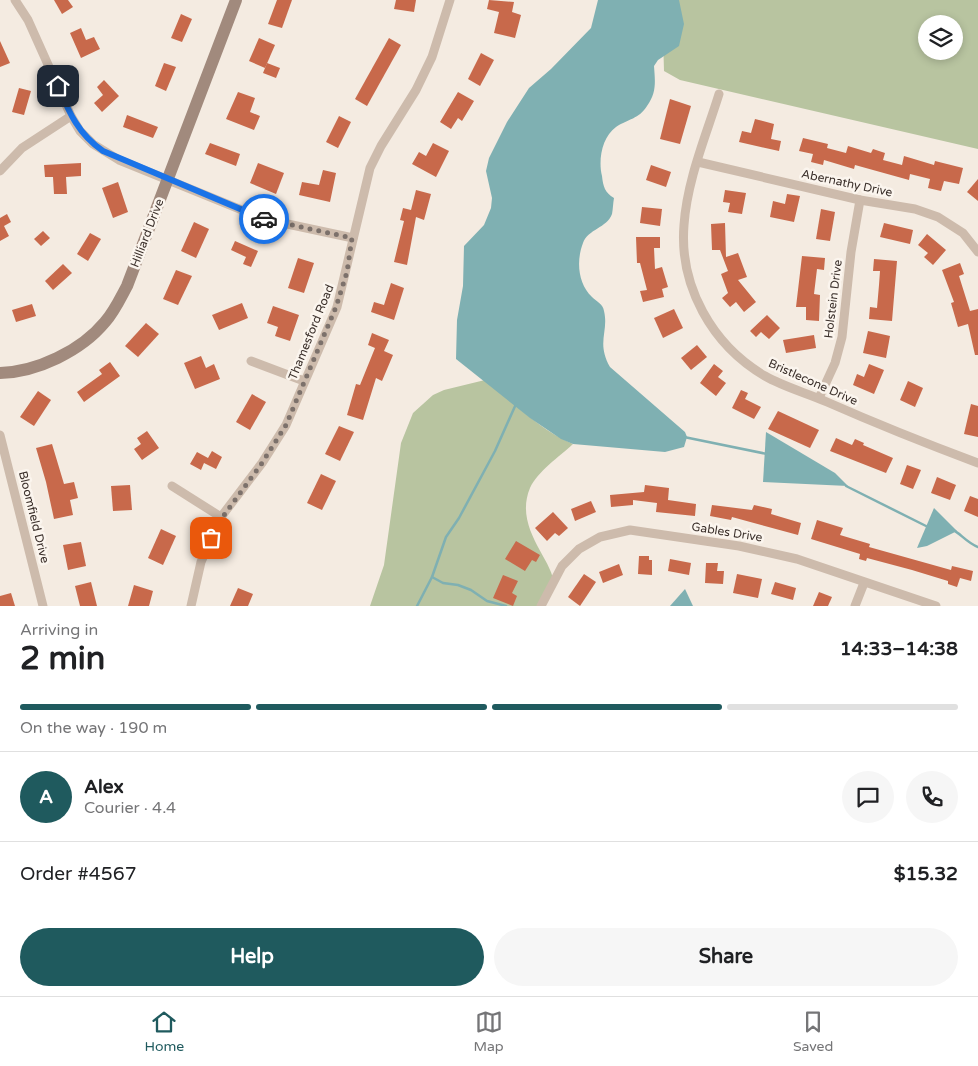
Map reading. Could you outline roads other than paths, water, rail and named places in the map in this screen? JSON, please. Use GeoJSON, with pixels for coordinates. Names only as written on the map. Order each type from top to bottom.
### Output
{"type":"FeatureCollection","features":[{"type":"Feature","properties":{"kind":"street"},"geometry":{"type":"LineString","coordinates":[[15,0],[28,20],[71,116],[88,140],[103,151],[264,219],[352,238]]}},
{"type":"Feature","properties":{"kind":"street","name":"Hilliard Drive"},"geometry":{"type":"LineString","coordinates":[[0,373],[20,371],[52,360],[74,348],[104,324],[127,286],[236,0]]}},
{"type":"Feature","properties":{"kind":"street","name":"Thamesford Road"},"geometry":{"type":"LineString","coordinates":[[192,606],[201,562],[222,518],[275,444],[286,425],[336,307],[347,272],[352,238],[370,168],[385,139],[416,90],[432,57],[450,0]]}},
{"type":"Feature","properties":{"kind":"street","name":"Bristlecone Drive"},"geometry":{"type":"LineString","coordinates":[[719,94],[687,197],[683,239],[690,281],[708,321],[733,352],[746,364],[766,376],[876,424],[978,463]]}},
{"type":"Feature","properties":{"kind":"street"},"geometry":{"type":"LineString","coordinates":[[0,170],[22,148],[71,116]]}},
{"type":"Feature","properties":{"kind":"street","name":"Abernathy Drive"},"geometry":{"type":"LineString","coordinates":[[698,162],[860,200],[915,209],[938,217],[963,233],[978,252]]}},
{"type":"Feature","properties":{"kind":"street","name":"Holstein Drive"},"geometry":{"type":"LineString","coordinates":[[819,398],[835,363],[842,337],[851,252],[860,200]]}},
{"type":"Feature","properties":{"kind":"street"},"geometry":{"type":"LineString","coordinates":[[250,361],[304,382]]}},
{"type":"Feature","properties":{"kind":"street","name":"Bloomfield Drive"},"geometry":{"type":"LineString","coordinates":[[0,435],[43,606]]}},
{"type":"Feature","properties":{"kind":"street"},"geometry":{"type":"LineString","coordinates":[[172,486],[222,518]]}},
{"type":"Feature","properties":{"kind":"street","name":"Gables Drive"},"geometry":{"type":"LineString","coordinates":[[541,606],[559,571],[579,549],[600,536],[630,530],[765,551],[797,559],[936,606]]}},
{"type":"Feature","properties":{"kind":"street"},"geometry":{"type":"LineString","coordinates":[[855,606],[864,583]]}},
{"type":"Feature","properties":{"kind":"water"},"geometry":{"type":"Polygon","coordinates":[[[598,0],[679,0],[684,24],[679,46],[658,60],[654,66],[654,91],[647,106],[637,116],[611,131],[604,143],[601,156],[601,170],[605,189],[614,198],[612,214],[610,219],[585,238],[579,257],[581,279],[584,286],[587,292],[603,309],[605,325],[603,344],[610,367],[685,432],[687,437],[684,447],[665,452],[573,444],[561,439],[530,418],[456,359],[457,320],[463,286],[464,246],[484,225],[491,208],[492,198],[486,171],[489,158],[507,122],[529,88],[551,69],[591,28],[598,0]]]}},
{"type":"Feature","properties":{"kind":"water"},"geometry":{"type":"Polygon","coordinates":[[[766,432],[835,473],[848,486],[763,482],[766,432]]]}},
{"type":"Feature","properties":{"kind":"water"},"geometry":{"type":"Polygon","coordinates":[[[934,508],[957,531],[927,546],[917,548],[934,508]]]}},
{"type":"Feature","properties":{"kind":"water"},"geometry":{"type":"Polygon","coordinates":[[[685,589],[693,606],[670,606],[685,589]]]}},
{"type":"Feature","properties":{"kind":"waterway"},"geometry":{"type":"LineString","coordinates":[[417,606],[432,577],[446,537],[459,518],[495,451],[516,404]]}},
{"type":"Feature","properties":{"kind":"waterway"},"geometry":{"type":"LineString","coordinates":[[684,437],[767,454]]}},
{"type":"Feature","properties":{"kind":"waterway"},"geometry":{"type":"LineString","coordinates":[[846,486],[928,527]]}},
{"type":"Feature","properties":{"kind":"waterway"},"geometry":{"type":"LineString","coordinates":[[953,530],[978,547]]}},
{"type":"Feature","properties":{"kind":"waterway"},"geometry":{"type":"LineString","coordinates":[[432,577],[443,583],[458,585],[471,590],[487,601],[506,606]]}}]}
